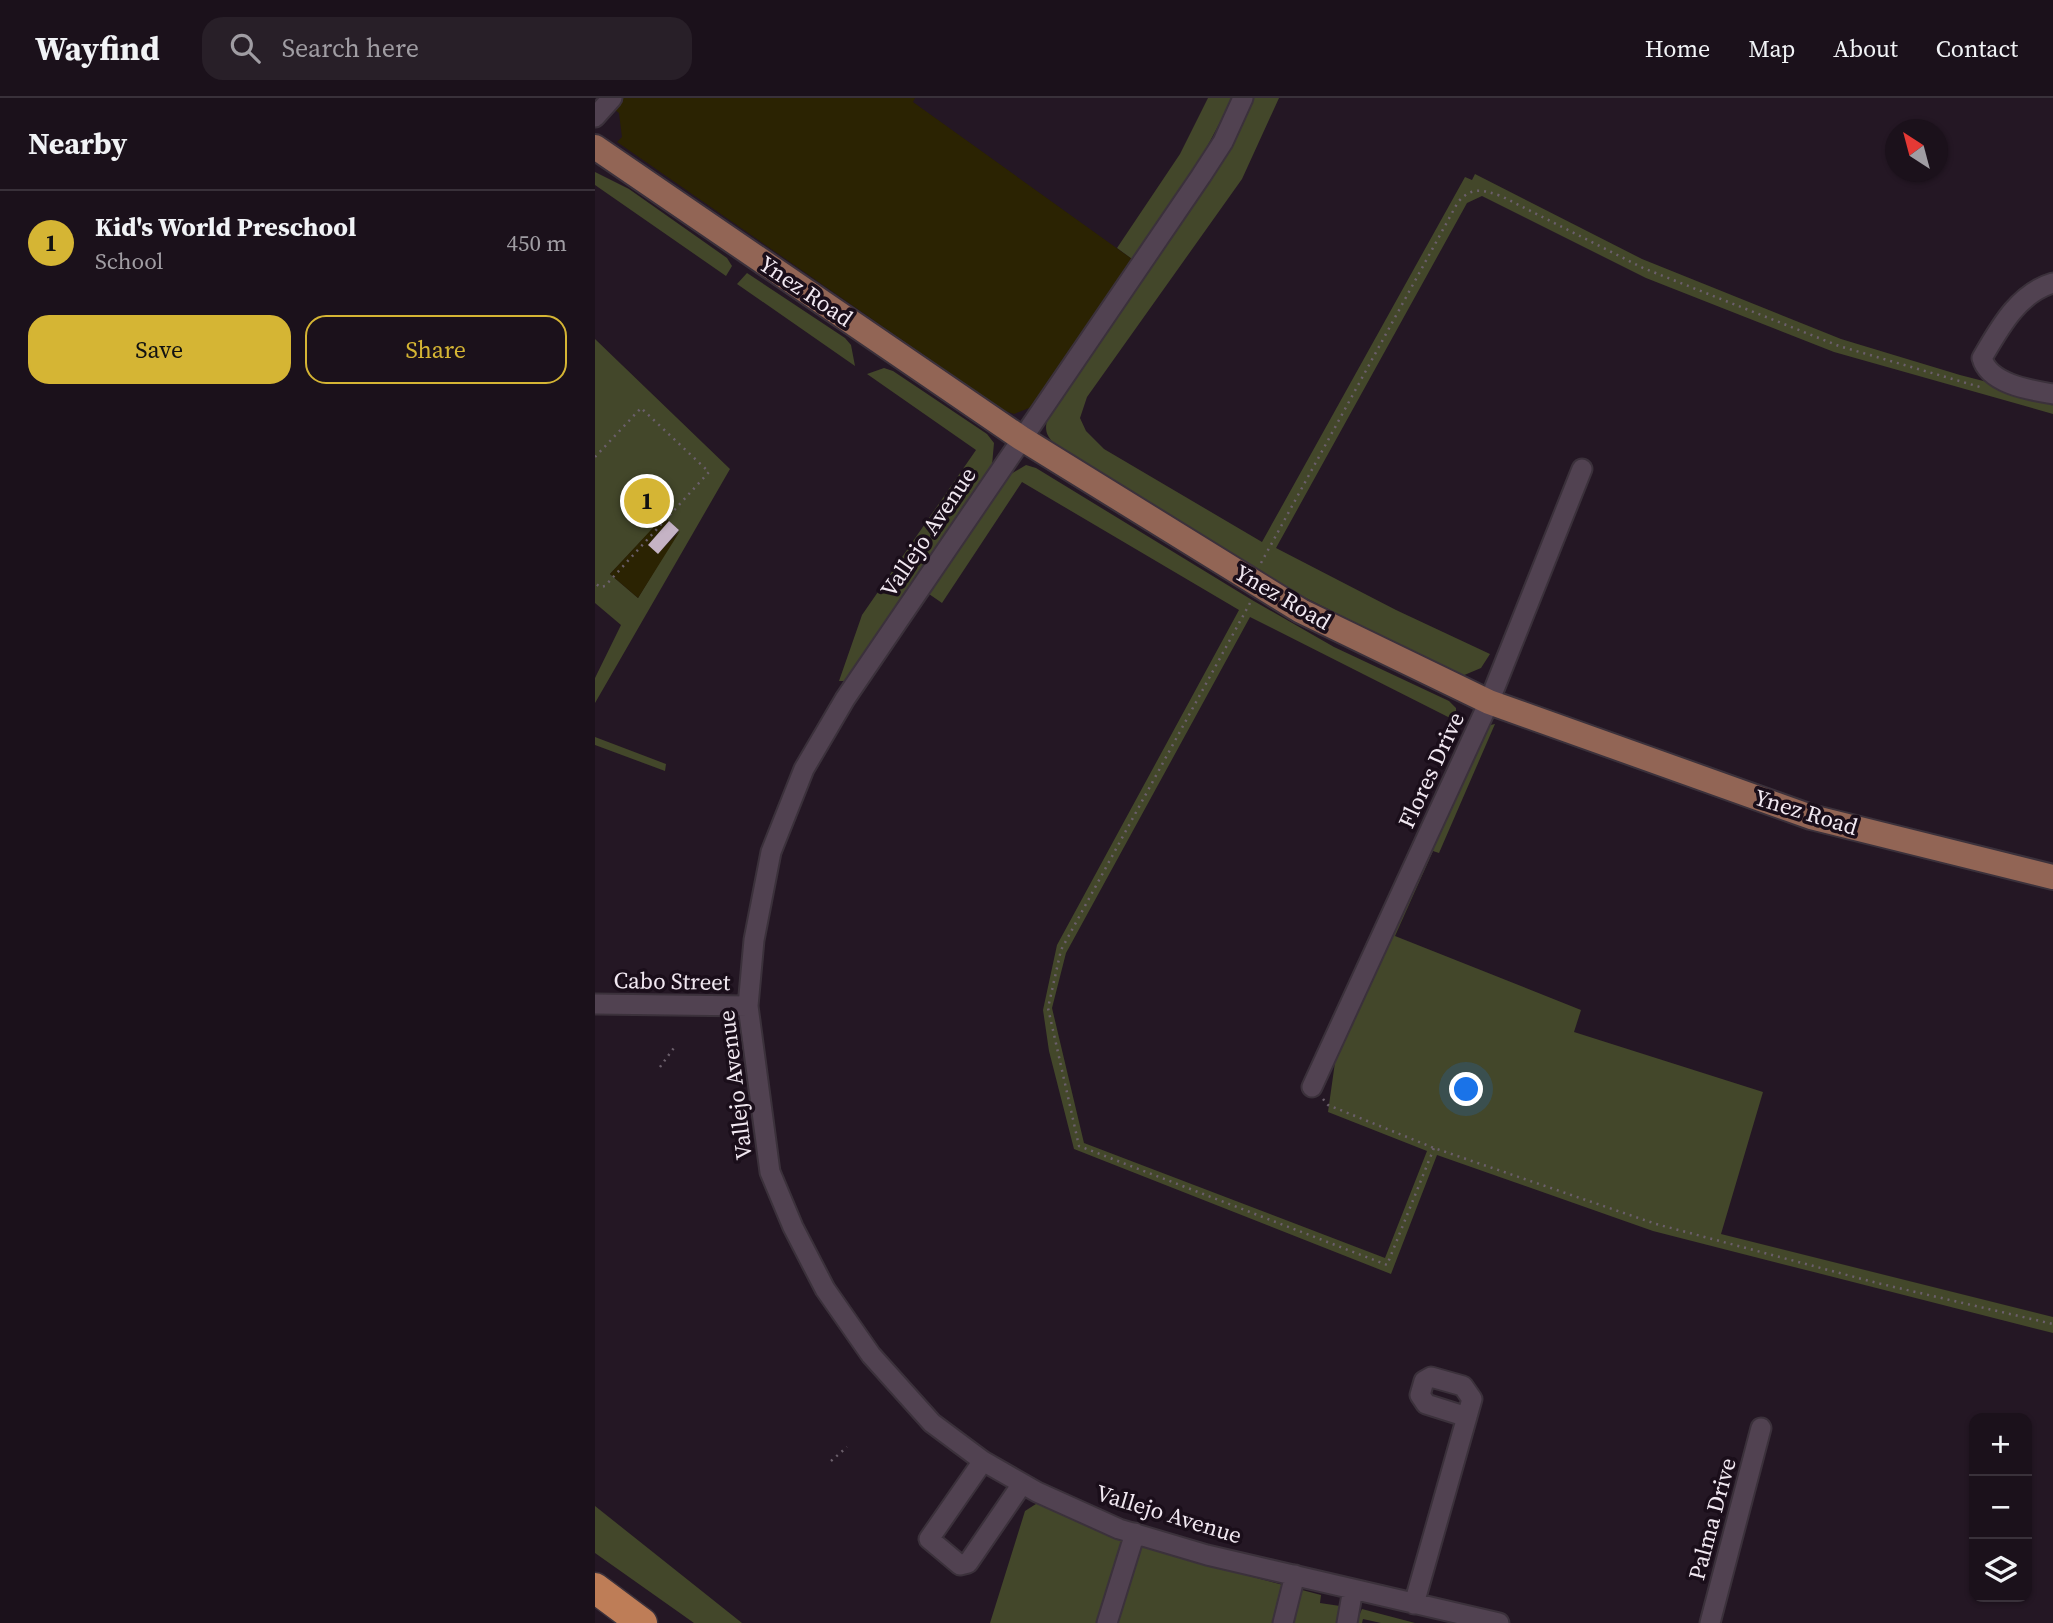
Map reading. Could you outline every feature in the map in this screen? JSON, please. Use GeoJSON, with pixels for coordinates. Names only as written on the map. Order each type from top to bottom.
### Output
{"type":"FeatureCollection","features":[{"type":"Feature","properties":{"kind":"highway"},"geometry":{"type":"LineString","coordinates":[[595,1588],[640,1620]]}},
{"type":"Feature","properties":{"kind":"main road","name":"Ynez Road"},"geometry":{"type":"LineString","coordinates":[[595,147],[1021,438],[1301,611],[1489,702],[1811,817],[2053,877]]}},
{"type":"Feature","properties":{"kind":"street"},"geometry":{"type":"LineString","coordinates":[[595,117],[612,98]]}},
{"type":"Feature","properties":{"kind":"street","name":"Vallejo Avenue"},"geometry":{"type":"LineString","coordinates":[[1243,98],[1223,142],[1201,176],[845,699],[804,769],[771,852],[754,940],[748,1006],[770,1172],[793,1227],[825,1289],[871,1355],[932,1423],[983,1461],[1022,1484],[1135,1533],[1479,1621],[1499,1623]]}},
{"type":"Feature","properties":{"kind":"street"},"geometry":{"type":"LineString","coordinates":[[2053,283],[2022,301],[1999,329],[1982,358],[1985,367],[1999,379],[2053,394]]}},
{"type":"Feature","properties":{"kind":"street","name":"Flores Drive"},"geometry":{"type":"LineString","coordinates":[[1312,1087],[1489,702],[1582,469]]}},
{"type":"Feature","properties":{"kind":"street","name":"Cabo Street"},"geometry":{"type":"LineString","coordinates":[[595,1004],[748,1006]]}},
{"type":"Feature","properties":{"kind":"street"},"geometry":{"type":"LineString","coordinates":[[1414,1604],[1467,1417]]}},
{"type":"Feature","properties":{"kind":"street","name":"Palma Drive"},"geometry":{"type":"LineString","coordinates":[[1710,1623],[1761,1428]]}},
{"type":"Feature","properties":{"kind":"street"},"geometry":{"type":"LineString","coordinates":[[983,1461],[929,1539],[960,1565],[968,1563],[1022,1484]]}},
{"type":"Feature","properties":{"kind":"street"},"geometry":{"type":"LineString","coordinates":[[1107,1623],[1135,1533]]}},
{"type":"Feature","properties":{"kind":"street"},"geometry":{"type":"LineString","coordinates":[[1283,1623],[1295,1575]]}},
{"type":"Feature","properties":{"kind":"street"},"geometry":{"type":"LineString","coordinates":[[1347,1623],[1353,1589]]}},
{"type":"Feature","properties":{"kind":"path"},"geometry":{"type":"LineString","coordinates":[[595,457],[638,410],[644,408],[709,472],[605,586],[600,587],[595,583]]}},
{"type":"Feature","properties":{"kind":"path"},"geometry":{"type":"LineString","coordinates":[[660,1067],[676,1045]]}},
{"type":"Feature","properties":{"kind":"path"},"geometry":{"type":"LineString","coordinates":[[1312,1087],[1328,1105],[1434,1148],[1655,1224],[1877,1283],[2053,1324]]}},
{"type":"Feature","properties":{"kind":"path"},"geometry":{"type":"LineString","coordinates":[[831,1461],[847,1447]]}},
{"type":"Feature","properties":{"kind":"green space"},"geometry":{"type":"Polygon","coordinates":[[[1208,98],[1233,98],[1185,188],[1136,262],[1117,248],[1180,154],[1208,98]]]}},
{"type":"Feature","properties":{"kind":"green space"},"geometry":{"type":"Polygon","coordinates":[[[1251,98],[1279,98],[1242,179],[1087,397],[1080,418],[1086,431],[1104,449],[1262,542],[1465,177],[1472,180],[1475,174],[1642,259],[1841,339],[1960,375],[2053,399],[2053,414],[1834,352],[1646,278],[1482,196],[1467,203],[1276,548],[1396,610],[1490,654],[1481,668],[1462,676],[1282,586],[1055,445],[1047,432],[1048,417],[1251,98]]]}},
{"type":"Feature","properties":{"kind":"green space"},"geometry":{"type":"Polygon","coordinates":[[[595,172],[629,189],[727,258],[732,266],[726,276],[595,185],[595,172]]]}},
{"type":"Feature","properties":{"kind":"green space"},"geometry":{"type":"Polygon","coordinates":[[[747,273],[845,338],[851,345],[855,366],[737,284],[747,273]]]}},
{"type":"Feature","properties":{"kind":"green space"},"geometry":{"type":"Polygon","coordinates":[[[595,339],[730,469],[595,703],[595,678],[621,625],[595,603],[595,339]],[[664,517],[610,574],[638,598],[679,530],[664,517]]]}},
{"type":"Feature","properties":{"kind":"green space"},"geometry":{"type":"Polygon","coordinates":[[[884,368],[893,371],[987,434],[994,443],[992,465],[851,675],[845,681],[839,681],[862,615],[976,450],[867,374],[884,368]]]}},
{"type":"Feature","properties":{"kind":"green space"},"geometry":{"type":"Polygon","coordinates":[[[1026,465],[1036,468],[1334,647],[1449,701],[1456,708],[1456,721],[1250,617],[1066,953],[1052,1008],[1084,1143],[1385,1258],[1427,1151],[1328,1112],[1337,1048],[1486,726],[1495,724],[1439,853],[1433,851],[1395,936],[1581,1010],[1574,1032],[1763,1092],[1721,1234],[2053,1317],[2053,1333],[1653,1231],[1437,1155],[1391,1274],[1074,1149],[1049,1051],[1043,1010],[1057,945],[1239,610],[1022,482],[942,603],[929,594],[1009,475],[1026,465]]]}},
{"type":"Feature","properties":{"kind":"green space"},"geometry":{"type":"Polygon","coordinates":[[[595,737],[666,764],[665,771],[595,745],[595,737]]]}},
{"type":"Feature","properties":{"kind":"green space"},"geometry":{"type":"Polygon","coordinates":[[[1039,1502],[1212,1566],[1321,1595],[1320,1603],[1340,1606],[1341,1623],[990,1623],[1025,1511],[1039,1502]]]}},
{"type":"Feature","properties":{"kind":"green space"},"geometry":{"type":"Polygon","coordinates":[[[595,1506],[742,1623],[694,1623],[595,1553],[595,1506]]]}},
{"type":"Feature","properties":{"kind":"green space"},"geometry":{"type":"Polygon","coordinates":[[[1362,1609],[1415,1623],[1381,1623],[1363,1619],[1362,1623],[1356,1623],[1362,1609]]]}},
{"type":"Feature","properties":{"kind":"sand"},"geometry":{"type":"Polygon","coordinates":[[[623,98],[915,98],[913,102],[1136,262],[1034,406],[1014,414],[1003,410],[617,142],[622,137],[619,113],[614,109],[623,98]]]}},
{"type":"Feature","properties":{"kind":"sand"},"geometry":{"type":"Polygon","coordinates":[[[664,516],[669,521],[648,545],[658,553],[680,531],[638,598],[610,574],[664,516]]]}},
{"type":"Feature","properties":{"kind":"building"},"geometry":{"type":"Polygon","coordinates":[[[669,521],[679,530],[658,554],[648,545],[669,521]]]}},
{"type":"Feature","properties":{"kind":"place","name":"Kid's World Preschool"},"geometry":{"type":"Point","coordinates":[647,501]}}]}
